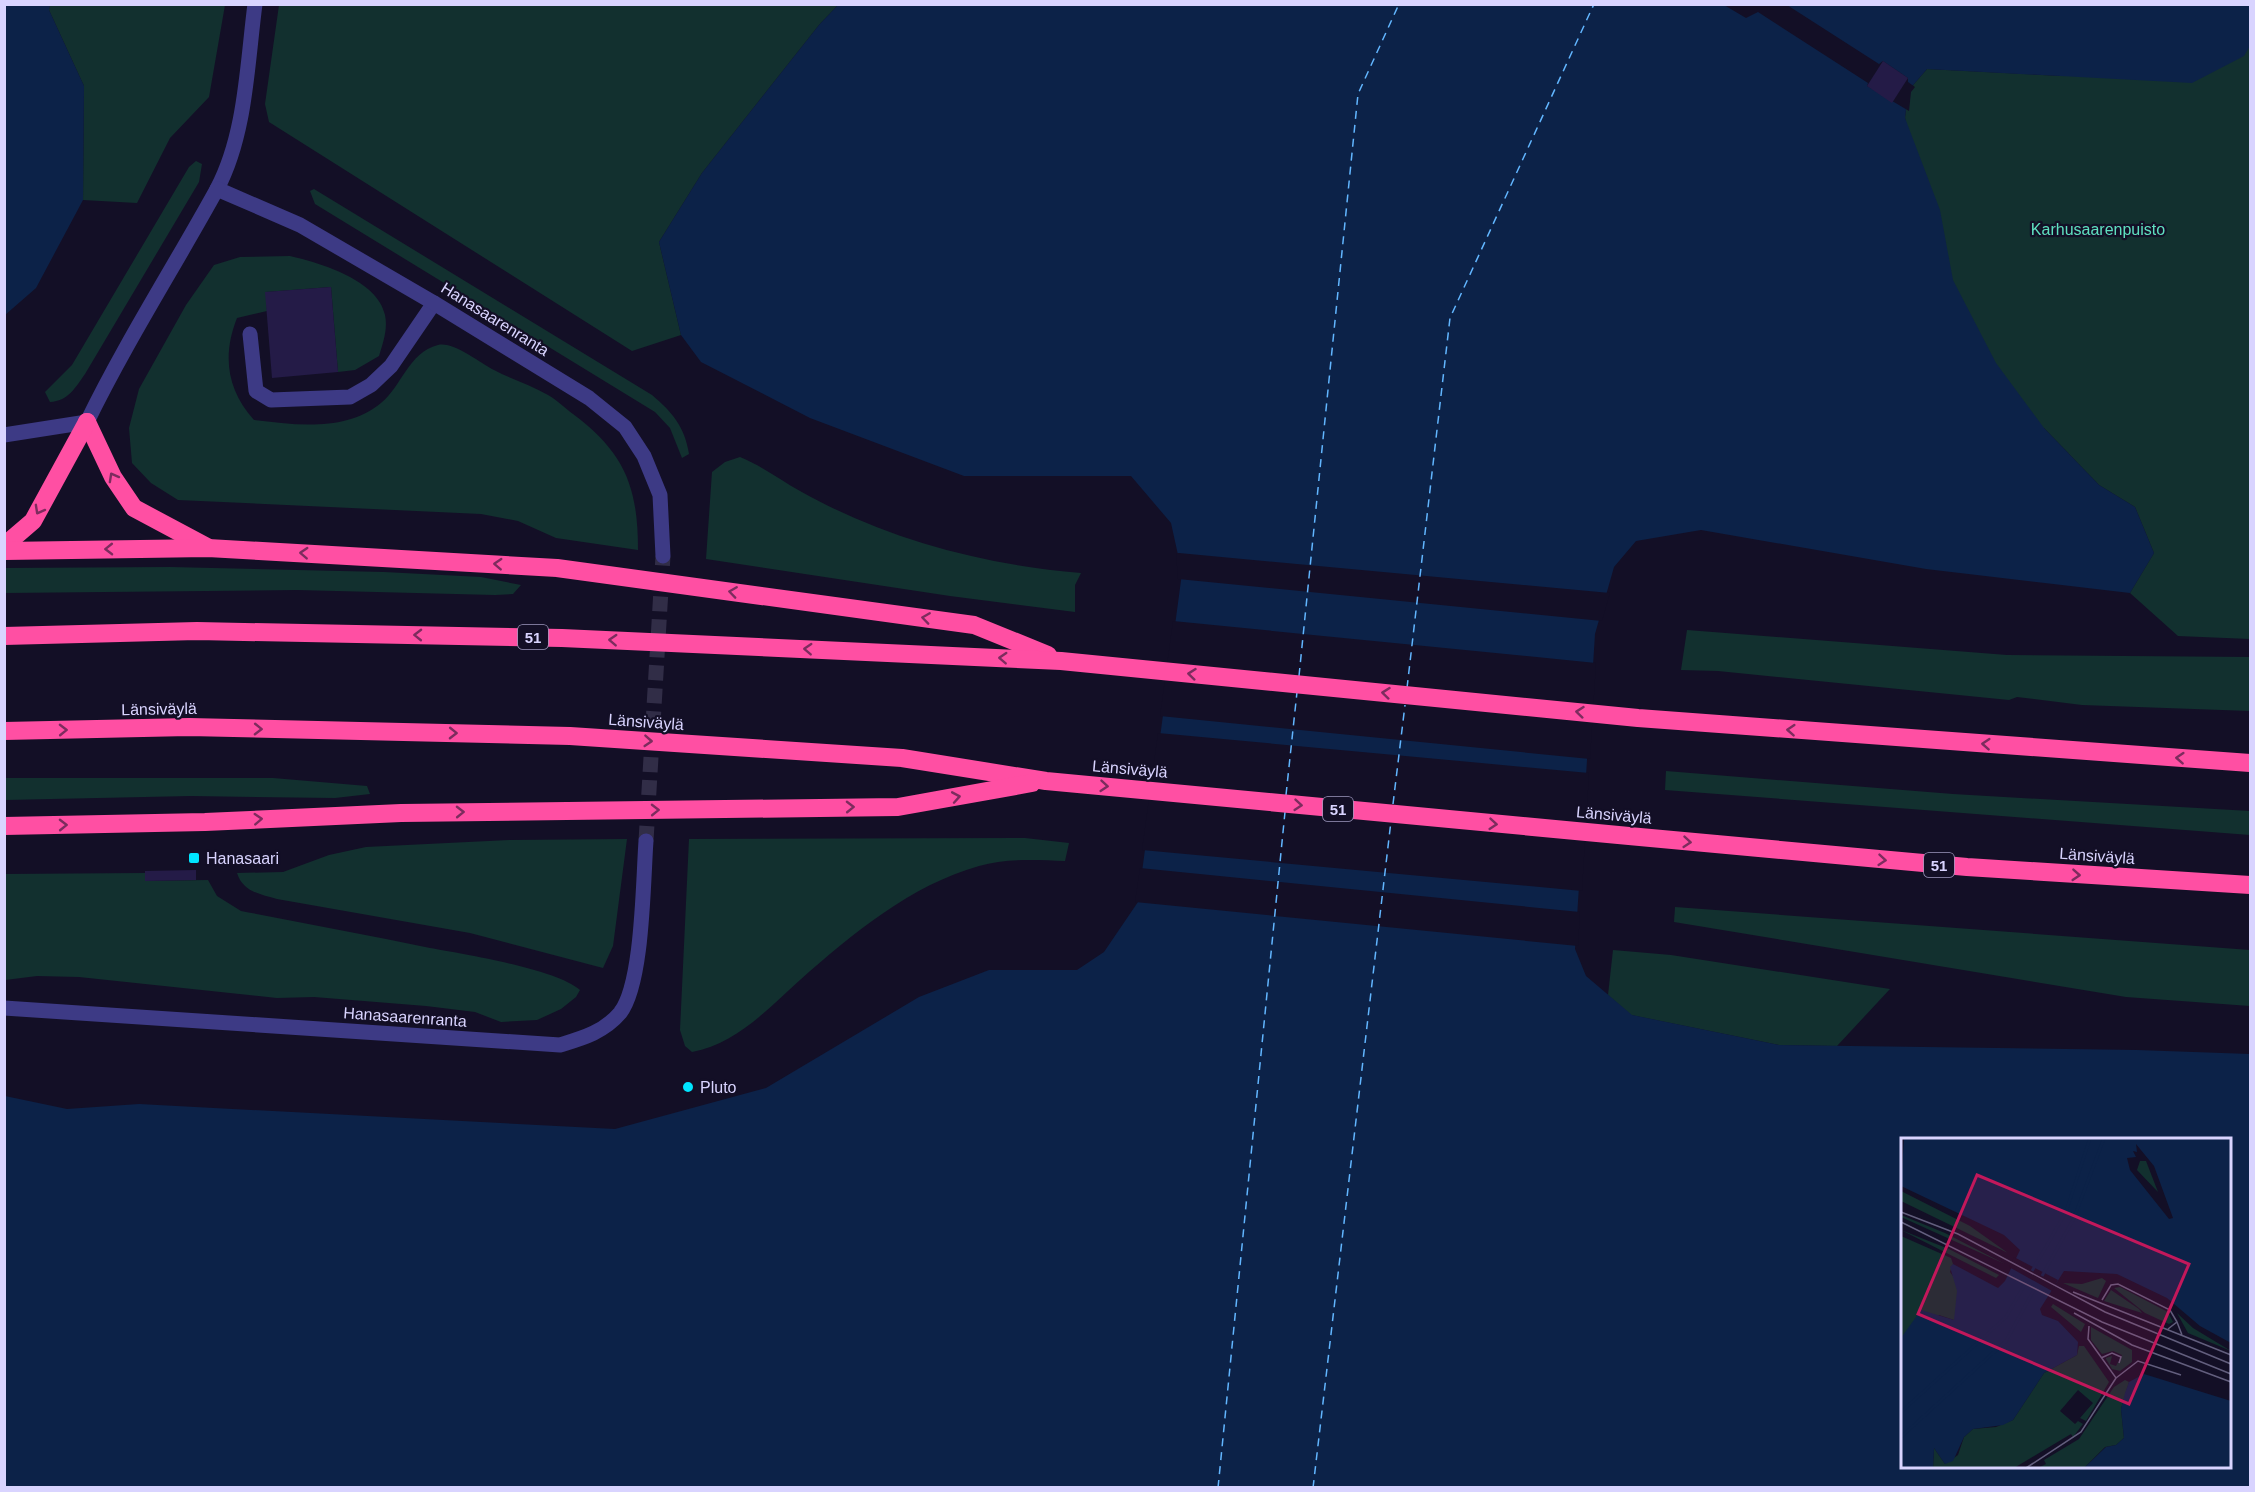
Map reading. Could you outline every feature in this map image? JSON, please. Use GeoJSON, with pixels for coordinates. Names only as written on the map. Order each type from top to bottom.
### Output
{"type":"FeatureCollection","features":[{"type":"Feature","properties":{"kind":"highway"},"geometry":{"type":"LineString","coordinates":[[4,546],[33,521],[87,422]]}},
{"type":"Feature","properties":{"kind":"highway"},"geometry":{"type":"LineString","coordinates":[[87,422],[113,477],[134,508],[208,548]]}},
{"type":"Feature","properties":{"kind":"highway"},"geometry":{"type":"LineString","coordinates":[[4,551],[208,548],[568,569],[974,625],[1061,661]]}},
{"type":"Feature","properties":{"kind":"highway","name":"51"},"geometry":{"type":"LineString","coordinates":[[4,636],[197,631],[550,637],[1061,661],[1638,718],[2250,763]]}},
{"type":"Feature","properties":{"kind":"highway","name":"Länsiväylä"},"geometry":{"type":"LineString","coordinates":[[4,731],[189,727],[570,736],[902,758],[1046,781],[1629,836],[1978,868],[2250,885]]}},
{"type":"Feature","properties":{"kind":"highway"},"geometry":{"type":"LineString","coordinates":[[4,826],[205,822],[401,813],[898,807],[1046,781]]}},
{"type":"Feature","properties":{"kind":"street"},"geometry":{"type":"LineString","coordinates":[[4,435],[87,422],[111,372],[169,277],[229,168],[236,139],[255,4]]}},
{"type":"Feature","properties":{"kind":"street","name":"Hanasaarenranta"},"geometry":{"type":"LineString","coordinates":[[217,189],[291,221],[434,303],[590,398],[625,427],[644,456],[660,495],[663,556]]}},
{"type":"Feature","properties":{"kind":"street"},"geometry":{"type":"LineString","coordinates":[[250,334],[256,391],[271,400],[350,397],[371,385],[391,366],[434,303]]}},
{"type":"Feature","properties":{"kind":"street","name":"Hanasaarenranta"},"geometry":{"type":"LineString","coordinates":[[4,1008],[560,1045],[598,1032],[621,1012],[634,979],[646,841]]}},
{"type":"Feature","properties":{"kind":"green space"},"geometry":{"type":"Polygon","coordinates":[[[50,4],[225,5],[209,97],[170,138],[137,203],[83,200],[84,86],[49,10],[50,4]]]}},
{"type":"Feature","properties":{"kind":"green space"},"geometry":{"type":"Polygon","coordinates":[[[279,5],[838,5],[819,25],[702,173],[659,242],[681,335],[632,351],[269,122],[265,104],[279,5]]]}},
{"type":"Feature","properties":{"kind":"green space","name":"Karhusaarenpuisto"},"geometry":{"type":"Polygon","coordinates":[[[2250,5],[2250,639],[2178,636],[2130,593],[2154,553],[2135,507],[2099,485],[2044,428],[1984,439],[1905,118],[1908,91],[1927,69],[2062,76],[2250,5]]]}},
{"type":"Feature","properties":{"kind":"green space"},"geometry":{"type":"Polygon","coordinates":[[[196,161],[202,164],[199,182],[85,374],[66,396],[50,402],[45,392],[72,365],[189,167],[196,161]]]}},
{"type":"Feature","properties":{"kind":"green space"},"geometry":{"type":"Polygon","coordinates":[[[314,189],[652,395],[677,421],[689,454],[682,458],[670,428],[655,412],[315,204],[310,191],[314,189]]]}},
{"type":"Feature","properties":{"kind":"green space"},"geometry":{"type":"Polygon","coordinates":[[[290,256],[317,263],[346,275],[371,292],[380,303],[385,315],[385,336],[379,356],[355,370],[338,372],[331,287],[266,292],[267,311],[237,318],[230,346],[230,372],[233,385],[245,409],[254,420],[287,424],[320,424],[352,419],[381,403],[419,355],[438,345],[451,346],[494,370],[551,397],[591,428],[605,443],[625,473],[631,490],[635,508],[638,550],[556,538],[518,521],[481,514],[178,500],[151,483],[132,463],[129,428],[139,389],[186,305],[214,265],[240,257],[290,256]]]}},
{"type":"Feature","properties":{"kind":"green space"},"geometry":{"type":"Polygon","coordinates":[[[740,457],[833,508],[901,536],[1008,564],[1081,573],[1075,585],[1075,612],[950,596],[706,559],[712,472],[725,462],[740,457]]]}},
{"type":"Feature","properties":{"kind":"green space"},"geometry":{"type":"Polygon","coordinates":[[[170,567],[384,572],[481,577],[521,585],[513,594],[495,595],[297,590],[5,593],[5,568],[170,567]]]}},
{"type":"Feature","properties":{"kind":"green space"},"geometry":{"type":"Polygon","coordinates":[[[1687,630],[2007,655],[2250,657],[2250,711],[2082,705],[2017,697],[2009,700],[1718,671],[1681,670],[1687,630]]]}},
{"type":"Feature","properties":{"kind":"green space"},"geometry":{"type":"Polygon","coordinates":[[[1666,771],[1953,794],[2250,811],[2250,835],[1665,790],[1666,771]]]}},
{"type":"Feature","properties":{"kind":"green space"},"geometry":{"type":"Polygon","coordinates":[[[4,778],[273,778],[367,786],[370,794],[335,798],[191,796],[5,800],[4,778]]]}},
{"type":"Feature","properties":{"kind":"green space"},"geometry":{"type":"Polygon","coordinates":[[[1025,838],[1069,843],[1065,861],[1022,860],[989,863],[954,874],[930,885],[906,898],[862,929],[737,1033],[708,1048],[692,1052],[685,1046],[680,1030],[689,839],[1025,838]]]}},
{"type":"Feature","properties":{"kind":"green space"},"geometry":{"type":"Polygon","coordinates":[[[627,839],[613,946],[603,968],[470,933],[277,899],[258,894],[248,888],[237,873],[283,872],[329,855],[366,847],[509,840],[627,839]]]}},
{"type":"Feature","properties":{"kind":"green space"},"geometry":{"type":"Polygon","coordinates":[[[145,873],[145,881],[208,880],[217,896],[241,911],[509,963],[552,975],[580,990],[576,997],[561,1009],[537,1020],[501,1022],[475,1012],[426,1006],[314,997],[277,998],[79,977],[37,976],[5,980],[4,874],[145,873]]]}},
{"type":"Feature","properties":{"kind":"green space"},"geometry":{"type":"Polygon","coordinates":[[[1675,907],[2250,950],[2250,1006],[2126,997],[1674,922],[1675,907]]]}},
{"type":"Feature","properties":{"kind":"green space"},"geometry":{"type":"Polygon","coordinates":[[[1613,950],[1671,955],[1890,989],[1837,1046],[1779,1045],[1631,1015],[1608,995],[1613,950]]]}},
{"type":"Feature","properties":{"kind":"water"},"geometry":{"type":"Polygon","coordinates":[[[5,4],[50,5],[49,10],[84,86],[83,200],[36,288],[5,315],[5,4]]]}},
{"type":"Feature","properties":{"kind":"water"},"geometry":{"type":"Polygon","coordinates":[[[838,5],[2250,5],[2250,46],[2244,56],[2192,83],[1927,69],[1908,91],[1905,118],[1940,210],[1953,280],[1996,363],[2044,428],[2099,485],[2135,507],[2154,553],[2130,593],[1926,569],[1701,530],[1636,541],[1614,567],[1595,634],[1575,949],[1586,976],[1632,1015],[1779,1045],[2137,1050],[2250,1054],[2250,1487],[5,1488],[5,1096],[67,1109],[139,1104],[615,1129],[766,1088],[919,997],[989,970],[1077,970],[1104,952],[1138,902],[1182,573],[1171,523],[1131,476],[964,476],[810,418],[701,362],[681,335],[659,242],[702,173],[819,25],[838,5]]]}},
{"type":"Feature","properties":{"kind":"pier"},"geometry":{"type":"Polygon","coordinates":[[[1724,5],[1787,5],[1879,64],[1883,61],[1908,78],[1908,82],[1915,87],[1911,92],[1909,111],[1867,86],[1868,83],[1758,12],[1746,18],[1724,5]]]}},
{"type":"Feature","properties":{"kind":"pier"},"geometry":{"type":"Polygon","coordinates":[[[1176,553],[1610,593],[1602,621],[1178,579],[1176,553]]]}},
{"type":"Feature","properties":{"kind":"pier"},"geometry":{"type":"Polygon","coordinates":[[[1173,621],[1596,663],[1590,759],[1160,716],[1173,621]]]}},
{"type":"Feature","properties":{"kind":"pier"},"geometry":{"type":"Polygon","coordinates":[[[1158,733],[1589,773],[1582,891],[1142,850],[1158,733]]]}},
{"type":"Feature","properties":{"kind":"pier"},"geometry":{"type":"Polygon","coordinates":[[[1140,868],[1580,912],[1578,946],[1135,902],[1140,868]]]}},
{"type":"Feature","properties":{"kind":"building"},"geometry":{"type":"Polygon","coordinates":[[[1883,61],[1908,78],[1892,103],[1867,86],[1883,61]]]}},
{"type":"Feature","properties":{"kind":"building"},"geometry":{"type":"Polygon","coordinates":[[[331,287],[338,372],[272,378],[265,292],[331,287]]]}},
{"type":"Feature","properties":{"kind":"building"},"geometry":{"type":"Polygon","coordinates":[[[196,870],[196,880],[145,881],[145,871],[196,870]]]}},
{"type":"Feature","properties":{"kind":"ferry route"},"geometry":{"type":"LineString","coordinates":[[1299,676],[1358,94],[1399,4]]}},
{"type":"Feature","properties":{"kind":"ferry route"},"geometry":{"type":"LineString","coordinates":[[1407,688],[1450,318],[1594,4]]}},
{"type":"Feature","properties":{"kind":"ferry route"},"geometry":{"type":"LineString","coordinates":[[1286,795],[1297,692]]}},
{"type":"Feature","properties":{"kind":"ferry route"},"geometry":{"type":"LineString","coordinates":[[1393,804],[1405,705]]}},
{"type":"Feature","properties":{"kind":"ferry route"},"geometry":{"type":"LineString","coordinates":[[1218,1488],[1285,812]]}},
{"type":"Feature","properties":{"kind":"ferry route"},"geometry":{"type":"LineString","coordinates":[[1313,1488],[1391,821]]}},
{"type":"Feature","properties":{"kind":"tunnel"},"geometry":{"type":"LineString","coordinates":[[646,841],[663,556]]}},
{"type":"Feature","properties":{"kind":"place","name":"Hanasaari"},"geometry":{"type":"Point","coordinates":[194,858]}},
{"type":"Feature","properties":{"kind":"place","name":"Pluto"},"geometry":{"type":"Point","coordinates":[688,1087]}}]}
